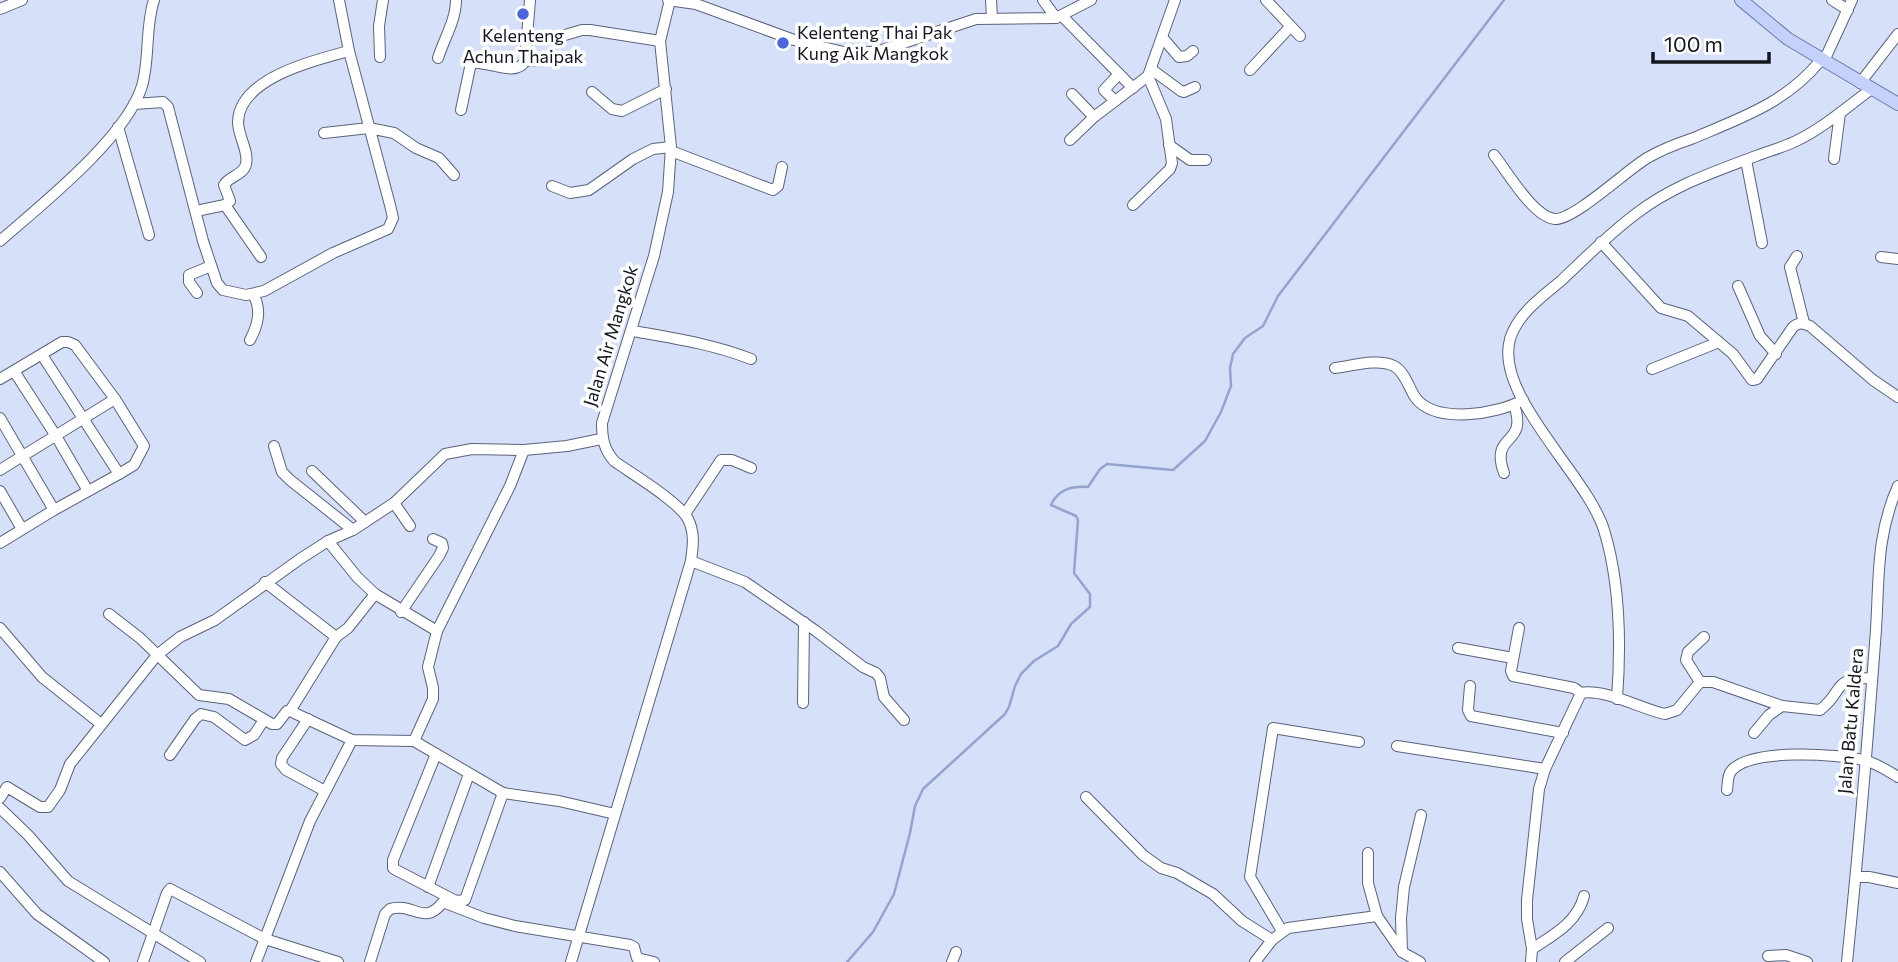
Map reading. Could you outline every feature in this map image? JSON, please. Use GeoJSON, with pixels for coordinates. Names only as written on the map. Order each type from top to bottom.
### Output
{"type":"FeatureCollection","features":[{"type":"Feature","properties":{"kind":"main road"},"geometry":{"type":"LineString","coordinates":[[1741,0],[1788,40],[1898,104]]}},
{"type":"Feature","properties":{"kind":"main road"},"geometry":{"type":"LineString","coordinates":[[1752,0],[1772,26]]}},
{"type":"Feature","properties":{"kind":"street"},"geometry":{"type":"LineString","coordinates":[[0,9],[22,0]]}},
{"type":"Feature","properties":{"kind":"street"},"geometry":{"type":"LineString","coordinates":[[0,241],[78,171],[118,127],[134,104],[142,86],[147,60],[150,10],[154,0]]}},
{"type":"Feature","properties":{"kind":"street"},"geometry":{"type":"LineString","coordinates":[[134,104],[163,102],[168,107],[211,266],[217,283],[223,290],[233,294],[253,294],[264,290],[333,253],[388,229],[393,218],[338,0]]}},
{"type":"Feature","properties":{"kind":"street"},"geometry":{"type":"LineString","coordinates":[[380,57],[379,26],[383,0]]}},
{"type":"Feature","properties":{"kind":"street"},"geometry":{"type":"LineString","coordinates":[[438,58],[444,36],[455,13],[456,0]]}},
{"type":"Feature","properties":{"kind":"street"},"geometry":{"type":"LineString","coordinates":[[461,110],[471,64],[478,62],[516,69],[523,66],[530,0]]}},
{"type":"Feature","properties":{"kind":"street","name":"Jalan Air Mangkok"},"geometry":{"type":"LineString","coordinates":[[601,439],[605,412],[633,331],[668,192],[671,149],[660,41],[669,0],[696,4],[794,40],[852,54],[879,51],[963,23],[992,18],[1059,17],[1091,0]]}},
{"type":"Feature","properties":{"kind":"street"},"geometry":{"type":"LineString","coordinates":[[991,0],[992,18]]}},
{"type":"Feature","properties":{"kind":"street"},"geometry":{"type":"LineString","coordinates":[[1043,0],[1133,88]]}},
{"type":"Feature","properties":{"kind":"street"},"geometry":{"type":"LineString","coordinates":[[1070,140],[1094,117],[1150,73],[1175,0]]}},
{"type":"Feature","properties":{"kind":"street"},"geometry":{"type":"LineString","coordinates":[[1266,0],[1300,36]]}},
{"type":"Feature","properties":{"kind":"street"},"geometry":{"type":"LineString","coordinates":[[1493,155],[1535,209],[1547,217],[1558,219],[1575,212],[1654,153],[1754,113],[1776,101],[1823,61],[1850,5],[1832,0]]}},
{"type":"Feature","properties":{"kind":"street"},"geometry":{"type":"LineString","coordinates":[[1250,70],[1290,27]]}},
{"type":"Feature","properties":{"kind":"street"},"geometry":{"type":"LineString","coordinates":[[565,35],[590,30],[660,41]]}},
{"type":"Feature","properties":{"kind":"street"},"geometry":{"type":"LineString","coordinates":[[1504,473],[1499,459],[1500,451],[1519,425],[1519,403],[1508,368],[1510,340],[1517,324],[1531,307],[1639,211],[1681,185],[1796,141],[1840,113],[1865,87],[1898,34]]}},
{"type":"Feature","properties":{"kind":"street"},"geometry":{"type":"LineString","coordinates":[[1162,37],[1179,57],[1187,56],[1193,51]]}},
{"type":"Feature","properties":{"kind":"street"},"geometry":{"type":"LineString","coordinates":[[196,211],[225,205],[230,201],[224,185],[246,166],[247,157],[238,121],[240,111],[253,90],[269,79],[349,51]]}},
{"type":"Feature","properties":{"kind":"street"},"geometry":{"type":"LineString","coordinates":[[525,61],[559,59]]}},
{"type":"Feature","properties":{"kind":"street"},"geometry":{"type":"LineString","coordinates":[[1150,73],[1184,92],[1195,87]]}},
{"type":"Feature","properties":{"kind":"street"},"geometry":{"type":"LineString","coordinates":[[1133,205],[1170,169],[1172,163],[1166,119],[1150,73]]}},
{"type":"Feature","properties":{"kind":"street"},"geometry":{"type":"LineString","coordinates":[[1115,102],[1104,90],[1119,74]]}},
{"type":"Feature","properties":{"kind":"street"},"geometry":{"type":"LineString","coordinates":[[592,92],[612,109],[622,111],[666,89]]}},
{"type":"Feature","properties":{"kind":"street"},"geometry":{"type":"LineString","coordinates":[[1072,94],[1094,117]]}},
{"type":"Feature","properties":{"kind":"street"},"geometry":{"type":"LineString","coordinates":[[1833,159],[1840,113]]}},
{"type":"Feature","properties":{"kind":"street"},"geometry":{"type":"LineString","coordinates":[[118,127],[149,235]]}},
{"type":"Feature","properties":{"kind":"street"},"geometry":{"type":"LineString","coordinates":[[324,133],[369,128],[394,133],[416,148],[439,158],[454,175]]}},
{"type":"Feature","properties":{"kind":"street"},"geometry":{"type":"LineString","coordinates":[[1169,145],[1190,160],[1206,160]]}},
{"type":"Feature","properties":{"kind":"street"},"geometry":{"type":"LineString","coordinates":[[552,186],[570,193],[589,190],[633,159],[653,149],[671,149],[773,190],[778,186],[782,167]]}},
{"type":"Feature","properties":{"kind":"street"},"geometry":{"type":"LineString","coordinates":[[1746,160],[1762,243]]}},
{"type":"Feature","properties":{"kind":"street"},"geometry":{"type":"LineString","coordinates":[[225,205],[261,257]]}},
{"type":"Feature","properties":{"kind":"street"},"geometry":{"type":"LineString","coordinates":[[1601,242],[1661,308],[1688,316],[1733,354],[1752,380],[1757,379],[1793,327],[1804,323],[1873,380],[1898,397]]}},
{"type":"Feature","properties":{"kind":"street"},"geometry":{"type":"LineString","coordinates":[[1797,256],[1790,267],[1804,323]]}},
{"type":"Feature","properties":{"kind":"street"},"geometry":{"type":"LineString","coordinates":[[1881,257],[1898,260]]}},
{"type":"Feature","properties":{"kind":"street"},"geometry":{"type":"LineString","coordinates":[[197,293],[189,282],[189,275],[211,266]]}},
{"type":"Feature","properties":{"kind":"street"},"geometry":{"type":"LineString","coordinates":[[1738,286],[1760,337],[1776,354]]}},
{"type":"Feature","properties":{"kind":"street"},"geometry":{"type":"LineString","coordinates":[[250,340],[259,312],[253,294]]}},
{"type":"Feature","properties":{"kind":"street"},"geometry":{"type":"LineString","coordinates":[[633,331],[715,347],[751,359]]}},
{"type":"Feature","properties":{"kind":"street"},"geometry":{"type":"LineString","coordinates":[[0,379],[62,342],[75,345],[115,398],[144,446],[134,465],[0,542]]}},
{"type":"Feature","properties":{"kind":"street"},"geometry":{"type":"LineString","coordinates":[[1652,369],[1719,342]]}},
{"type":"Feature","properties":{"kind":"street"},"geometry":{"type":"LineString","coordinates":[[42,355],[119,474]]}},
{"type":"Feature","properties":{"kind":"street"},"geometry":{"type":"LineString","coordinates":[[1335,368],[1373,363],[1393,365],[1399,368],[1416,399],[1431,410],[1441,413],[1457,416],[1519,403]]}},
{"type":"Feature","properties":{"kind":"street"},"geometry":{"type":"LineString","coordinates":[[14,371],[57,436],[88,491]]}},
{"type":"Feature","properties":{"kind":"street"},"geometry":{"type":"LineString","coordinates":[[0,470],[115,398]]}},
{"type":"Feature","properties":{"kind":"street"},"geometry":{"type":"LineString","coordinates":[[1519,403],[1593,508],[1604,529],[1619,621],[1620,665],[1617,699]]}},
{"type":"Feature","properties":{"kind":"street"},"geometry":{"type":"LineString","coordinates":[[0,418],[54,510]]}},
{"type":"Feature","properties":{"kind":"street"},"geometry":{"type":"LineString","coordinates":[[0,798],[4,784],[40,807],[48,807],[60,790],[70,764],[157,654],[180,637],[215,620],[265,582],[328,541],[353,530],[394,503],[439,458],[452,451],[524,450],[567,446],[601,439],[614,461],[685,514],[694,542],[691,561],[571,962]]}},
{"type":"Feature","properties":{"kind":"street"},"geometry":{"type":"LineString","coordinates":[[274,446],[282,472],[353,530]]}},
{"type":"Feature","properties":{"kind":"street"},"geometry":{"type":"LineString","coordinates":[[414,741],[433,699],[428,667],[437,631],[510,486],[524,450]]}},
{"type":"Feature","properties":{"kind":"street"},"geometry":{"type":"LineString","coordinates":[[685,514],[722,460],[732,460],[751,468]]}},
{"type":"Feature","properties":{"kind":"street"},"geometry":{"type":"LineString","coordinates":[[312,471],[365,522]]}},
{"type":"Feature","properties":{"kind":"street","name":"Jalan Batu Kaldera"},"geometry":{"type":"LineString","coordinates":[[1847,962],[1872,678],[1881,538],[1898,486]]}},
{"type":"Feature","properties":{"kind":"street"},"geometry":{"type":"LineString","coordinates":[[0,491],[22,529]]}},
{"type":"Feature","properties":{"kind":"street"},"geometry":{"type":"LineString","coordinates":[[394,503],[410,526]]}},
{"type":"Feature","properties":{"kind":"street"},"geometry":{"type":"LineString","coordinates":[[401,611],[443,548],[442,544],[433,538]]}},
{"type":"Feature","properties":{"kind":"street"},"geometry":{"type":"LineString","coordinates":[[328,541],[357,577],[375,594],[437,631]]}},
{"type":"Feature","properties":{"kind":"street"},"geometry":{"type":"LineString","coordinates":[[691,561],[745,582],[878,675],[884,697],[904,720]]}},
{"type":"Feature","properties":{"kind":"street"},"geometry":{"type":"LineString","coordinates":[[265,582],[336,638]]}},
{"type":"Feature","properties":{"kind":"street"},"geometry":{"type":"LineString","coordinates":[[109,614],[140,638],[199,695],[229,699],[264,720],[277,724],[287,711],[290,711],[336,638],[348,628],[375,594]]}},
{"type":"Feature","properties":{"kind":"street"},"geometry":{"type":"LineString","coordinates":[[803,703],[804,622]]}},
{"type":"Feature","properties":{"kind":"street"},"geometry":{"type":"LineString","coordinates":[[0,628],[43,677],[101,724]]}},
{"type":"Feature","properties":{"kind":"street"},"geometry":{"type":"LineString","coordinates":[[1519,628],[1511,671],[1513,676],[1574,688],[1581,692],[1587,691],[1658,713],[1671,713],[1700,682],[1713,682],[1782,706],[1820,710],[1840,684],[1850,679],[1872,678]]}},
{"type":"Feature","properties":{"kind":"street"},"geometry":{"type":"LineString","coordinates":[[1700,682],[1686,660],[1688,652],[1704,637]]}},
{"type":"Feature","properties":{"kind":"street"},"geometry":{"type":"LineString","coordinates":[[1458,648],[1513,657]]}},
{"type":"Feature","properties":{"kind":"street"},"geometry":{"type":"LineString","coordinates":[[1470,686],[1468,710],[1471,716],[1563,733]]}},
{"type":"Feature","properties":{"kind":"street"},"geometry":{"type":"LineString","coordinates":[[1531,962],[1527,900],[1539,789],[1545,769],[1581,692]]}},
{"type":"Feature","properties":{"kind":"street"},"geometry":{"type":"LineString","coordinates":[[1754,733],[1769,715],[1782,706]]}},
{"type":"Feature","properties":{"kind":"street"},"geometry":{"type":"LineString","coordinates":[[290,711],[352,740],[414,741],[503,793],[559,801],[615,814]]}},
{"type":"Feature","properties":{"kind":"street"},"geometry":{"type":"LineString","coordinates":[[170,755],[201,714],[214,717],[245,740],[254,736],[264,720]]}},
{"type":"Feature","properties":{"kind":"street"},"geometry":{"type":"LineString","coordinates":[[307,719],[282,758],[281,764],[286,770],[325,791]]}},
{"type":"Feature","properties":{"kind":"street"},"geometry":{"type":"LineString","coordinates":[[1282,931],[1250,877],[1273,728],[1359,742]]}},
{"type":"Feature","properties":{"kind":"street"},"geometry":{"type":"LineString","coordinates":[[256,962],[297,852],[352,740]]}},
{"type":"Feature","properties":{"kind":"street"},"geometry":{"type":"LineString","coordinates":[[1397,746],[1545,769]]}},
{"type":"Feature","properties":{"kind":"street"},"geometry":{"type":"LineString","coordinates":[[436,754],[392,864],[396,870],[456,901],[466,900],[503,793]]}},
{"type":"Feature","properties":{"kind":"street"},"geometry":{"type":"LineString","coordinates":[[1727,790],[1729,775],[1733,769],[1761,756],[1784,754],[1865,760],[1898,777]]}},
{"type":"Feature","properties":{"kind":"street"},"geometry":{"type":"LineString","coordinates":[[428,887],[469,774]]}},
{"type":"Feature","properties":{"kind":"street"},"geometry":{"type":"LineString","coordinates":[[1086,797],[1143,855],[1161,868],[1177,873],[1213,894],[1242,921],[1272,940]]}},
{"type":"Feature","properties":{"kind":"street"},"geometry":{"type":"LineString","coordinates":[[0,808],[29,835],[68,881],[200,962]]}},
{"type":"Feature","properties":{"kind":"street"},"geometry":{"type":"LineString","coordinates":[[1402,951],[1401,918],[1405,887],[1421,816]]}},
{"type":"Feature","properties":{"kind":"street"},"geometry":{"type":"LineString","coordinates":[[1368,853],[1368,883],[1377,916],[1402,951],[1420,962]]}},
{"type":"Feature","properties":{"kind":"street"},"geometry":{"type":"LineString","coordinates":[[0,872],[37,914],[104,962]]}},
{"type":"Feature","properties":{"kind":"street"},"geometry":{"type":"LineString","coordinates":[[1856,877],[1898,883]]}},
{"type":"Feature","properties":{"kind":"street"},"geometry":{"type":"LineString","coordinates":[[143,962],[170,889],[265,939],[338,962]]}},
{"type":"Feature","properties":{"kind":"street"},"geometry":{"type":"LineString","coordinates":[[1532,949],[1566,925],[1581,907],[1584,896]]}},
{"type":"Feature","properties":{"kind":"street"},"geometry":{"type":"LineString","coordinates":[[370,962],[385,914],[395,907],[433,914],[443,902],[484,918],[515,926],[631,945],[637,958],[654,962]]}},
{"type":"Feature","properties":{"kind":"street"},"geometry":{"type":"LineString","coordinates":[[1255,962],[1282,931],[1304,925],[1377,916]]}},
{"type":"Feature","properties":{"kind":"street"},"geometry":{"type":"LineString","coordinates":[[1565,962],[1608,928]]}},
{"type":"Feature","properties":{"kind":"street"},"geometry":{"type":"LineString","coordinates":[[1768,956],[1786,955],[1807,962]]}},
{"type":"Feature","properties":{"kind":"waterway"},"geometry":{"type":"LineString","coordinates":[[847,962],[873,932],[894,894],[915,806],[923,789],[1005,714],[1021,674],[1034,661],[1058,646],[1071,624],[1090,607],[1090,594],[1074,573],[1078,520],[1076,516],[1051,505],[1057,495],[1076,487],[1088,487],[1100,469],[1107,464],[1173,470],[1205,441],[1231,386],[1230,368],[1233,354],[1245,338],[1263,326],[1278,296],[1504,0]]}},
{"type":"Feature","properties":{"kind":"place","name":"Kelenteng Achun Thaipak"},"geometry":{"type":"Point","coordinates":[523,14]}},
{"type":"Feature","properties":{"kind":"place","name":"Kelenteng Thai Pak Kung Aik Mangkok"},"geometry":{"type":"Point","coordinates":[783,43]}}]}
